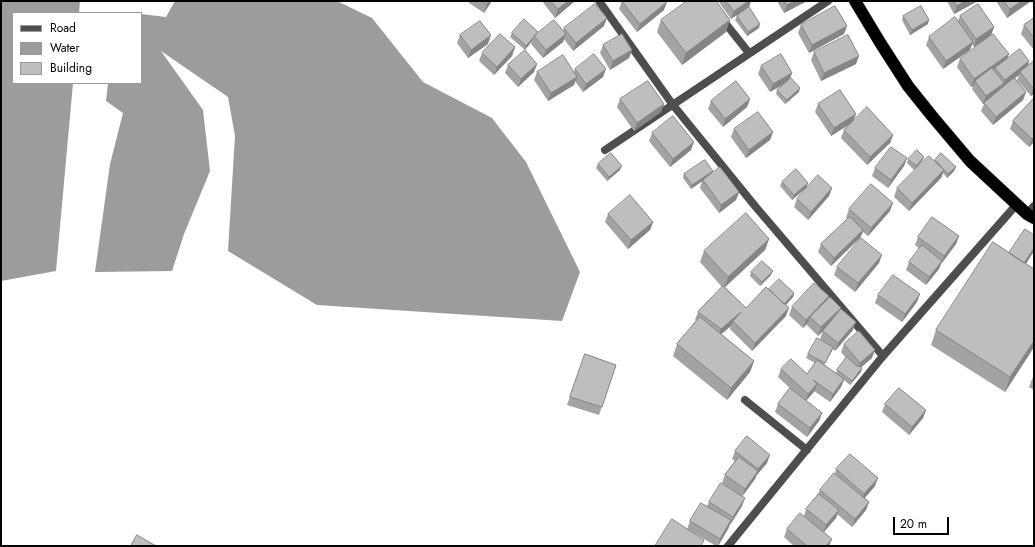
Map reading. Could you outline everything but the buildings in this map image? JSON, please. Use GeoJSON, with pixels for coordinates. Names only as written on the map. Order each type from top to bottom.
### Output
{"type":"FeatureCollection","features":[{"type":"Feature","properties":{"kind":"highway"},"geometry":{"type":"LineString","coordinates":[[855,1],[908,86],[932,116],[970,161],[1017,204],[1032,213]]}},
{"type":"Feature","properties":{"kind":"street"},"geometry":{"type":"LineString","coordinates":[[599,1],[673,104],[755,206],[884,356]]}},
{"type":"Feature","properties":{"kind":"street"},"geometry":{"type":"LineString","coordinates":[[605,150],[828,1]]}},
{"type":"Feature","properties":{"kind":"street"},"geometry":{"type":"LineString","coordinates":[[716,12],[749,53]]}},
{"type":"Feature","properties":{"kind":"street"},"geometry":{"type":"LineString","coordinates":[[728,546],[884,356],[1017,204]]}},
{"type":"Feature","properties":{"kind":"street"},"geometry":{"type":"LineString","coordinates":[[745,400],[807,450]]}},
{"type":"Feature","properties":{"kind":"water"},"geometry":{"type":"Polygon","coordinates":[[[1,1],[80,1],[79,12],[12,12],[12,84],[73,84],[56,271],[1,281],[1,1]]]}},
{"type":"Feature","properties":{"kind":"water"},"geometry":{"type":"Polygon","coordinates":[[[175,1],[337,1],[372,18],[423,82],[492,118],[526,162],[580,272],[562,321],[317,305],[228,251],[235,136],[228,97],[161,51],[203,110],[210,171],[184,234],[172,271],[95,272],[110,164],[123,113],[106,101],[108,84],[142,84],[142,14],[166,17],[175,1]]]}}]}
